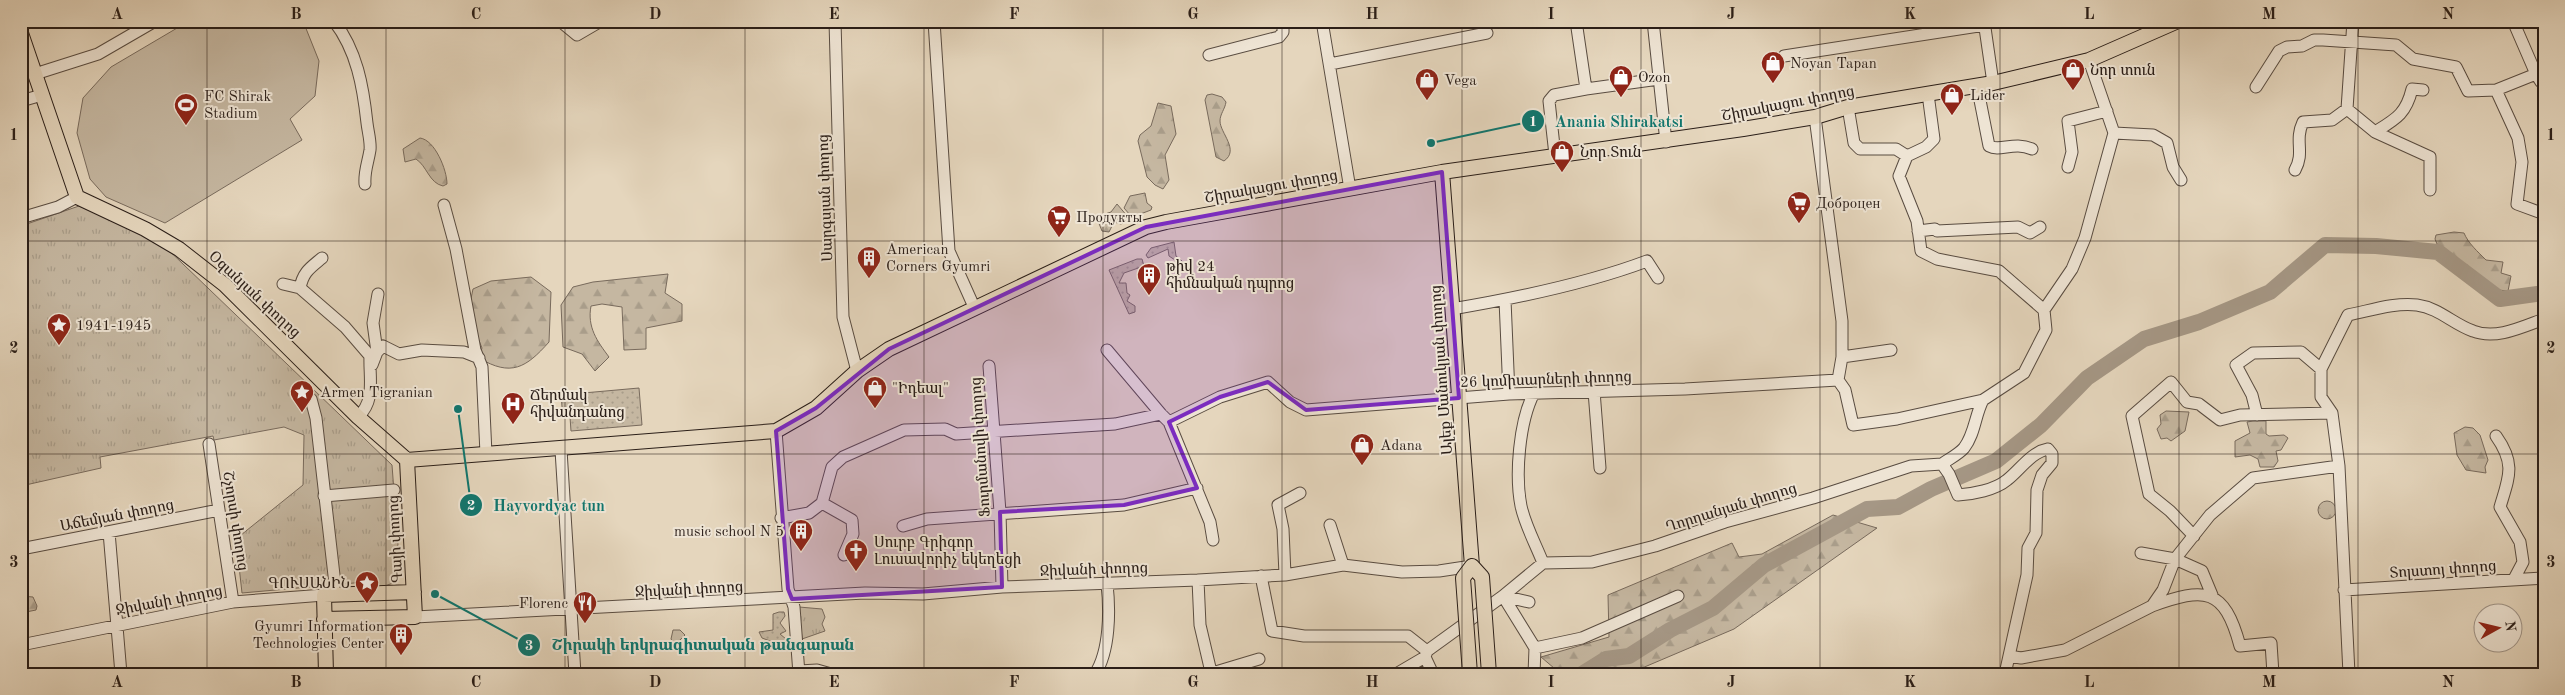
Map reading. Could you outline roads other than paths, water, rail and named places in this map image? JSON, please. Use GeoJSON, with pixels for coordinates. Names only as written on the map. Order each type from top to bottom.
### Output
{"type":"FeatureCollection","features":[{"type":"Feature","properties":{"kind":"main road","name":"Շիրակացու փողոց"},"geometry":{"type":"LineString","coordinates":[[407,460],[561,450],[776,431],[816,408],[857,371],[889,350],[1146,227],[1442,172],[1555,155],[1666,142],[1815,117],[1848,107],[1992,83],[2089,60],[2178,21]]}},
{"type":"Feature","properties":{"kind":"main road"},"geometry":{"type":"LineString","coordinates":[[21,33],[77,197]]}},
{"type":"Feature","properties":{"kind":"main road","name":"Ալեք Մանուկյան փողոց"},"geometry":{"type":"LineString","coordinates":[[1442,172],[1472,566],[1482,577],[1490,674]]}},
{"type":"Feature","properties":{"kind":"main road","name":"Օզանյան փողոց"},"geometry":{"type":"LineString","coordinates":[[77,197],[145,228],[205,268],[225,284],[358,416],[407,460]]}},
{"type":"Feature","properties":{"kind":"main road","name":"Գայի փողոց"},"geometry":{"type":"LineString","coordinates":[[407,460],[415,617]]}},
{"type":"Feature","properties":{"kind":"main road","name":"Ալեք Մանուկյան փողոց"},"geometry":{"type":"LineString","coordinates":[[1470,674],[1463,578],[1472,566]]}},
{"type":"Feature","properties":{"kind":"main road"},"geometry":{"type":"LineString","coordinates":[[326,674],[324,595],[414,592]]}},
{"type":"Feature","properties":{"kind":"main road"},"geometry":{"type":"LineString","coordinates":[[324,619],[415,617]]}},
{"type":"Feature","properties":{"kind":"street"},"geometry":{"type":"LineString","coordinates":[[35,74],[98,54],[155,21]]}},
{"type":"Feature","properties":{"kind":"street"},"geometry":{"type":"LineString","coordinates":[[334,21],[345,35],[355,58],[364,97],[370,149],[364,170],[365,184]]}},
{"type":"Feature","properties":{"kind":"street"},"geometry":{"type":"LineString","coordinates":[[560,21],[577,35],[601,21]]}},
{"type":"Feature","properties":{"kind":"street","name":"Սարգսյան փողոց"},"geometry":{"type":"LineString","coordinates":[[835,21],[843,317],[857,371]]}},
{"type":"Feature","properties":{"kind":"street"},"geometry":{"type":"LineString","coordinates":[[934,21],[949,251],[975,309]]}},
{"type":"Feature","properties":{"kind":"street"},"geometry":{"type":"LineString","coordinates":[[1209,55],[1279,37],[1283,32],[1283,21]]}},
{"type":"Feature","properties":{"kind":"street"},"geometry":{"type":"LineString","coordinates":[[1322,21],[1350,189]]}},
{"type":"Feature","properties":{"kind":"street"},"geometry":{"type":"LineString","coordinates":[[1576,21],[1586,89]]}},
{"type":"Feature","properties":{"kind":"street"},"geometry":{"type":"LineString","coordinates":[[1653,21],[1666,142]]}},
{"type":"Feature","properties":{"kind":"street"},"geometry":{"type":"LineString","coordinates":[[2295,170],[2300,161],[2298,133],[2303,122],[2332,120],[2347,109],[2353,21]]}},
{"type":"Feature","properties":{"kind":"street"},"geometry":{"type":"LineString","coordinates":[[2256,87],[2279,51],[2286,47],[2302,46],[2314,40],[2396,45],[2413,59],[2456,67],[2468,91],[2496,90],[2540,78],[2513,21]]}},
{"type":"Feature","properties":{"kind":"street"},"geometry":{"type":"LineString","coordinates":[[1784,56],[1984,23],[1992,83]]}},
{"type":"Feature","properties":{"kind":"street"},"geometry":{"type":"LineString","coordinates":[[1330,64],[1487,33]]}},
{"type":"Feature","properties":{"kind":"street"},"geometry":{"type":"LineString","coordinates":[[1815,117],[1842,320],[1842,357],[1838,380],[1845,390],[1853,425],[1897,419],[1983,400],[2024,373],[2046,330],[2044,310],[2072,269],[2085,238],[2114,133],[2089,60]]}},
{"type":"Feature","properties":{"kind":"street"},"geometry":{"type":"LineString","coordinates":[[1555,155],[1549,101],[1554,95],[1659,79]]}},
{"type":"Feature","properties":{"kind":"street"},"geometry":{"type":"LineString","coordinates":[[1977,85],[1989,146],[1996,148],[2021,144],[2032,150]]}},
{"type":"Feature","properties":{"kind":"street"},"geometry":{"type":"LineString","coordinates":[[2375,132],[2401,116],[2409,103],[2412,89],[2424,90]]}},
{"type":"Feature","properties":{"kind":"street"},"geometry":{"type":"LineString","coordinates":[[2496,90],[2518,138],[2522,162],[2517,204],[2544,214]]}},
{"type":"Feature","properties":{"kind":"street"},"geometry":{"type":"LineString","coordinates":[[1928,94],[1934,140],[1926,147],[1908,156],[1900,176],[1917,221],[1921,251],[1937,259],[1999,271],[2044,310]]}},
{"type":"Feature","properties":{"kind":"street"},"geometry":{"type":"LineString","coordinates":[[21,101],[42,95]]}},
{"type":"Feature","properties":{"kind":"street"},"geometry":{"type":"LineString","coordinates":[[1848,107],[1854,143],[1860,149],[1896,149],[1908,156]]}},
{"type":"Feature","properties":{"kind":"street"},"geometry":{"type":"LineString","coordinates":[[2347,109],[2375,132],[2430,157],[2430,190]]}},
{"type":"Feature","properties":{"kind":"street"},"geometry":{"type":"LineString","coordinates":[[2068,167],[2072,152],[2068,122],[2108,111]]}},
{"type":"Feature","properties":{"kind":"street"},"geometry":{"type":"LineString","coordinates":[[2114,133],[2153,135],[2171,142],[2173,167],[2182,180]]}},
{"type":"Feature","properties":{"kind":"street"},"geometry":{"type":"LineString","coordinates":[[21,218],[58,206],[77,197]]}},
{"type":"Feature","properties":{"kind":"street"},"geometry":{"type":"LineString","coordinates":[[444,205],[456,249],[475,350],[482,367],[486,454]]}},
{"type":"Feature","properties":{"kind":"street"},"geometry":{"type":"LineString","coordinates":[[1918,231],[1935,228],[1937,231],[1966,228],[1980,230],[2018,227],[2030,233],[2040,227]]}},
{"type":"Feature","properties":{"kind":"street"},"geometry":{"type":"LineString","coordinates":[[300,288],[302,276],[307,269],[322,258]]}},
{"type":"Feature","properties":{"kind":"street"},"geometry":{"type":"LineString","coordinates":[[1452,309],[1505,300],[1627,268],[1647,260],[1658,278]]}},
{"type":"Feature","properties":{"kind":"street"},"geometry":{"type":"LineString","coordinates":[[283,284],[300,288],[361,344],[370,356],[371,395],[368,406],[358,416]]}},
{"type":"Feature","properties":{"kind":"street"},"geometry":{"type":"LineString","coordinates":[[377,352],[373,323],[378,294]]}},
{"type":"Feature","properties":{"kind":"street"},"geometry":{"type":"LineString","coordinates":[[1505,300],[1510,394]]}},
{"type":"Feature","properties":{"kind":"street"},"geometry":{"type":"LineString","coordinates":[[2349,674],[2339,466],[2332,413],[2321,397],[2322,369],[2348,315],[2388,306],[2417,305],[2447,315],[2473,332],[2499,334],[2544,319]]}},
{"type":"Feature","properties":{"kind":"street"},"geometry":{"type":"LineString","coordinates":[[369,373],[377,352],[383,346],[399,354],[422,350],[464,352],[479,358]]}},
{"type":"Feature","properties":{"kind":"street"},"geometry":{"type":"LineString","coordinates":[[1108,350],[1165,418],[1197,488],[1210,522],[1213,540]]}},
{"type":"Feature","properties":{"kind":"street"},"geometry":{"type":"LineString","coordinates":[[1842,357],[1891,350]]}},
{"type":"Feature","properties":{"kind":"street"},"geometry":{"type":"LineString","coordinates":[[2256,415],[2252,395],[2236,365],[2253,353],[2300,352],[2322,369]]}},
{"type":"Feature","properties":{"kind":"street","name":"Ֆուրմանովի փողոց"},"geometry":{"type":"LineString","coordinates":[[989,366],[996,432],[1002,587]]}},
{"type":"Feature","properties":{"kind":"street","name":"26 կոմիսարների փողոց"},"geometry":{"type":"LineString","coordinates":[[822,503],[832,466],[843,457],[904,430],[945,429],[956,434],[1115,424],[1165,418],[1268,382],[1290,402],[1306,410],[1510,394],[1685,389],[1838,380]]}},
{"type":"Feature","properties":{"kind":"street"},"geometry":{"type":"LineString","coordinates":[[2194,536],[2170,510],[2149,494],[2132,416],[2171,382],[2187,402],[2199,404],[2220,420],[2240,415],[2332,413]]}},
{"type":"Feature","properties":{"kind":"street"},"geometry":{"type":"LineString","coordinates":[[1594,392],[1600,468]]}},
{"type":"Feature","properties":{"kind":"street"},"geometry":{"type":"LineString","coordinates":[[1396,674],[1426,654],[1503,596],[1543,563],[1522,507],[1518,476],[1528,405],[1534,394]]}},
{"type":"Feature","properties":{"kind":"street"},"geometry":{"type":"LineString","coordinates":[[311,398],[316,418],[334,584]]}},
{"type":"Feature","properties":{"kind":"street"},"geometry":{"type":"LineString","coordinates":[[1983,400],[1968,443],[1963,449],[1942,464],[1949,474],[1958,495],[1985,490],[2006,482],[2039,450],[2048,449],[2052,454],[2052,463],[2042,475],[2036,490],[2036,533],[2028,548],[2027,575],[2005,674]]}},
{"type":"Feature","properties":{"kind":"street"},"geometry":{"type":"LineString","coordinates":[[776,431],[781,518],[788,589],[792,599],[799,672],[817,670],[832,674]]}},
{"type":"Feature","properties":{"kind":"street"},"geometry":{"type":"LineString","coordinates":[[2496,436],[2506,450],[2511,470],[2500,507],[2520,542],[2523,562],[2514,579]]}},
{"type":"Feature","properties":{"kind":"street","name":"Շչորսի փողոց"},"geometry":{"type":"LineString","coordinates":[[209,444],[233,602]]}},
{"type":"Feature","properties":{"kind":"street"},"geometry":{"type":"LineString","coordinates":[[561,450],[575,674]]}},
{"type":"Feature","properties":{"kind":"street","name":"Ղորղանյան փողոց"},"geometry":{"type":"LineString","coordinates":[[1543,563],[1592,562],[1654,546],[1725,522],[1814,498],[1879,475],[1925,463],[1942,464]]}},
{"type":"Feature","properties":{"kind":"street"},"geometry":{"type":"LineString","coordinates":[[2152,606],[2163,590],[2175,559],[2210,515],[2253,478],[2339,466]]}},
{"type":"Feature","properties":{"kind":"street"},"geometry":{"type":"LineString","coordinates":[[902,526],[927,519],[1000,512],[1124,505],[1197,488]]}},
{"type":"Feature","properties":{"kind":"street"},"geometry":{"type":"LineString","coordinates":[[324,496],[394,490]]}},
{"type":"Feature","properties":{"kind":"street"},"geometry":{"type":"LineString","coordinates":[[1285,575],[1283,529],[1278,505],[1300,493]]}},
{"type":"Feature","properties":{"kind":"street"},"geometry":{"type":"LineString","coordinates":[[781,518],[809,513],[822,503],[852,520],[853,534],[844,555]]}},
{"type":"Feature","properties":{"kind":"street","name":"Աճեմյան փողոց"},"geometry":{"type":"LineString","coordinates":[[21,549],[219,510]]}},
{"type":"Feature","properties":{"kind":"street"},"geometry":{"type":"LineString","coordinates":[[1330,525],[1343,565]]}},
{"type":"Feature","properties":{"kind":"street"},"geometry":{"type":"LineString","coordinates":[[109,532],[121,674]]}},
{"type":"Feature","properties":{"kind":"street"},"geometry":{"type":"LineString","coordinates":[[2141,553],[2175,559],[2202,571],[2212,596],[2221,602],[2236,632],[2240,646],[2271,643],[2273,674]]}},
{"type":"Feature","properties":{"kind":"street","name":"Ջիվանի փողոց"},"geometry":{"type":"LineString","coordinates":[[415,617],[792,599],[865,593],[923,594],[1002,587],[1198,580],[1285,575],[1343,565],[1402,572],[1472,566]]}},
{"type":"Feature","properties":{"kind":"street"},"geometry":{"type":"LineString","coordinates":[[1261,576],[1272,631],[1304,636],[1408,636],[1426,654],[1432,674]]}},
{"type":"Feature","properties":{"kind":"street","name":"Տոլստոյ փողոց"},"geometry":{"type":"LineString","coordinates":[[2344,590],[2544,578]]}},
{"type":"Feature","properties":{"kind":"street"},"geometry":{"type":"LineString","coordinates":[[1198,580],[1200,625],[1210,673],[1259,659]]}},
{"type":"Feature","properties":{"kind":"street"},"geometry":{"type":"LineString","coordinates":[[1095,674],[1100,665],[1110,613],[1107,584]]}},
{"type":"Feature","properties":{"kind":"street","name":"Ջիվանի փողոց"},"geometry":{"type":"LineString","coordinates":[[21,645],[233,602],[324,595]]}},
{"type":"Feature","properties":{"kind":"street"},"geometry":{"type":"LineString","coordinates":[[1503,596],[1529,602]]}},
{"type":"Feature","properties":{"kind":"street"},"geometry":{"type":"LineString","coordinates":[[1503,596],[1535,648],[1534,674]]}},
{"type":"Feature","properties":{"kind":"street"},"geometry":{"type":"LineString","coordinates":[[1535,648],[1582,638],[1678,596]]}},
{"type":"Feature","properties":{"kind":"street"},"geometry":{"type":"LineString","coordinates":[[2009,656],[2021,658],[2065,650],[2152,606],[2173,598],[2212,596]]}},
{"type":"Feature","properties":{"kind":"waterway"},"geometry":{"type":"LineString","coordinates":[[1582,674],[1606,659],[1629,656],[1670,630],[1713,608],[1764,565],[1867,509],[1898,507],[1931,489],[1996,461],[2041,425],[2087,378],[2144,339],[2199,322],[2270,292],[2325,245],[2376,246],[2438,252],[2500,299],[2544,293]]}},
{"type":"Feature","properties":{"kind":"place","name":"Noyan Tapan"},"geometry":{"type":"Point","coordinates":[1773,84]}},
{"type":"Feature","properties":{"kind":"place","name":"Նոր տուն"},"geometry":{"type":"Point","coordinates":[2073,91]}},
{"type":"Feature","properties":{"kind":"place","name":"Ozon"},"geometry":{"type":"Point","coordinates":[1621,98]}},
{"type":"Feature","properties":{"kind":"place","name":"Vega"},"geometry":{"type":"Point","coordinates":[1427,101]}},
{"type":"Feature","properties":{"kind":"place","name":"Lider"},"geometry":{"type":"Point","coordinates":[1952,116]}},
{"type":"Feature","properties":{"kind":"place","name":"FC Shirak Stadium"},"geometry":{"type":"Point","coordinates":[186,126]}},
{"type":"Feature","properties":{"kind":"place","name":"Anania Shirakatsi"},"geometry":{"type":"Point","coordinates":[1431,143]}},
{"type":"Feature","properties":{"kind":"place","name":"Նոր Տուն"},"geometry":{"type":"Point","coordinates":[1562,173]}},
{"type":"Feature","properties":{"kind":"place","name":"Доброцен"},"geometry":{"type":"Point","coordinates":[1799,224]}},
{"type":"Feature","properties":{"kind":"place","name":"Продукты"},"geometry":{"type":"Point","coordinates":[1059,238]}},
{"type":"Feature","properties":{"kind":"place","name":"American Corners Gyumri"},"geometry":{"type":"Point","coordinates":[869,279]}},
{"type":"Feature","properties":{"kind":"place","name":"թիվ 24 հիմնական դպրոց"},"geometry":{"type":"Point","coordinates":[1149,296]}},
{"type":"Feature","properties":{"kind":"place","name":"1941-1945"},"geometry":{"type":"Point","coordinates":[59,346]}},
{"type":"Feature","properties":{"kind":"place","name":"Hayvordyac tun"},"geometry":{"type":"Point","coordinates":[458,409]}},
{"type":"Feature","properties":{"kind":"place","name":"\"Իդեալ\""},"geometry":{"type":"Point","coordinates":[875,409]}},
{"type":"Feature","properties":{"kind":"place","name":"Armen Tigranian"},"geometry":{"type":"Point","coordinates":[302,413]}},
{"type":"Feature","properties":{"kind":"place","name":"Ճերմակ հիվանդանոց"},"geometry":{"type":"Point","coordinates":[513,425]}},
{"type":"Feature","properties":{"kind":"place","name":"Adana"},"geometry":{"type":"Point","coordinates":[1362,466]}},
{"type":"Feature","properties":{"kind":"place","name":"music school N 5"},"geometry":{"type":"Point","coordinates":[801,552]}},
{"type":"Feature","properties":{"kind":"place","name":"Սուրբ Գրիգոր Լուսավորիչ եկեղեցի"},"geometry":{"type":"Point","coordinates":[856,572]}},
{"type":"Feature","properties":{"kind":"place","name":"Շիրակի երկրագիտական թանգարան"},"geometry":{"type":"Point","coordinates":[435,594]}},
{"type":"Feature","properties":{"kind":"place","name":"ԳՈՒՍԱՆԻՆ"},"geometry":{"type":"Point","coordinates":[367,604]}},
{"type":"Feature","properties":{"kind":"place","name":"Florenc"},"geometry":{"type":"Point","coordinates":[585,624]}},
{"type":"Feature","properties":{"kind":"place","name":"Gyumri Information Technologies Center"},"geometry":{"type":"Point","coordinates":[401,656]}}]}
